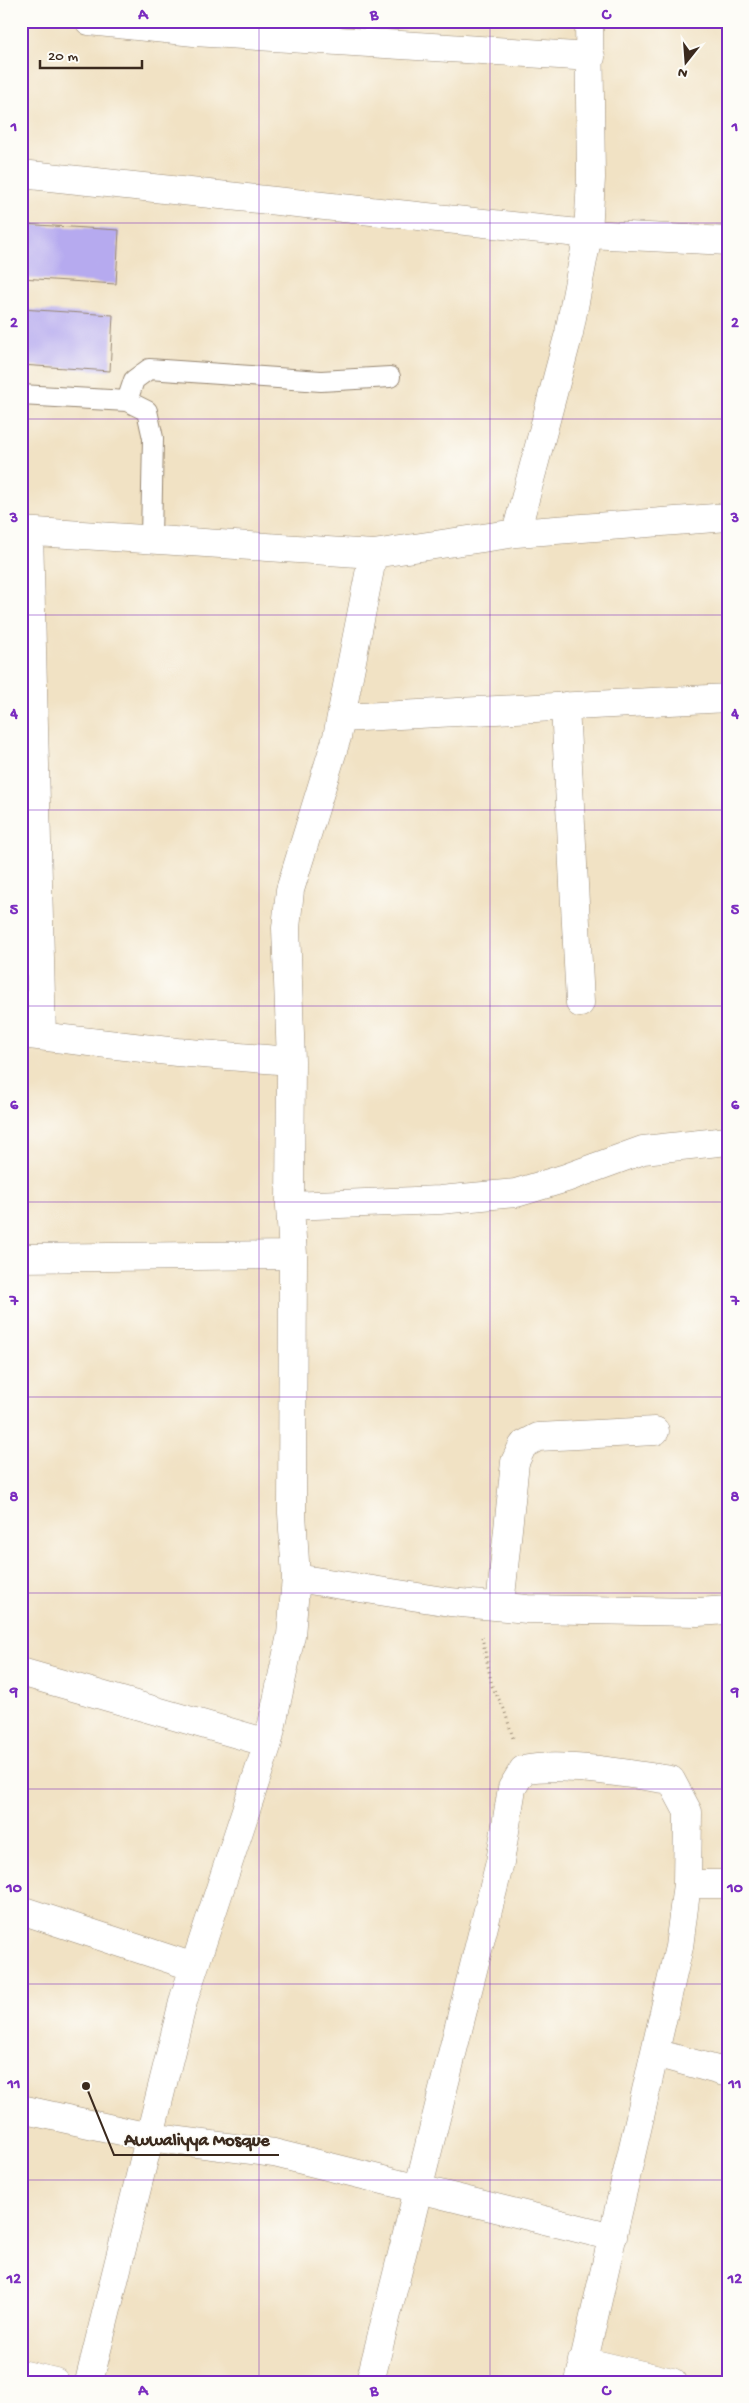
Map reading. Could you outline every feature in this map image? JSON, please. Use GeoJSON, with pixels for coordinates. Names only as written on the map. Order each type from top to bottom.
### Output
{"type":"FeatureCollection","features":[{"type":"Feature","properties":{"kind":"street"},"geometry":{"type":"LineString","coordinates":[[89,21],[194,32],[591,57]]}},
{"type":"Feature","properties":{"kind":"street"},"geometry":{"type":"LineString","coordinates":[[516,533],[569,333],[588,234],[591,57],[589,21]]}},
{"type":"Feature","properties":{"kind":"street"},"geometry":{"type":"LineString","coordinates":[[21,174],[588,234],[728,241]]}},
{"type":"Feature","properties":{"kind":"street"},"geometry":{"type":"LineString","coordinates":[[291,1061],[177,1052],[32,1035],[25,532],[151,538],[373,554],[516,533],[728,517]]}},
{"type":"Feature","properties":{"kind":"street"},"geometry":{"type":"LineString","coordinates":[[89,2382],[184,1998],[268,1743],[291,1635],[296,1578],[292,1513],[293,1255],[290,1206],[291,1061],[286,928],[290,890],[341,718],[373,554]]}},
{"type":"Feature","properties":{"kind":"street"},"geometry":{"type":"LineString","coordinates":[[341,718],[728,698]]}},
{"type":"Feature","properties":{"kind":"street"},"geometry":{"type":"LineString","coordinates":[[566,706],[580,1003]]}},
{"type":"Feature","properties":{"kind":"street"},"geometry":{"type":"LineString","coordinates":[[290,1206],[440,1200],[516,1193],[566,1178],[643,1150],[728,1141]]}},
{"type":"Feature","properties":{"kind":"street"},"geometry":{"type":"LineString","coordinates":[[21,1258],[293,1255]]}},
{"type":"Feature","properties":{"kind":"street"},"geometry":{"type":"LineString","coordinates":[[489,1605],[515,1462],[523,1445],[538,1437],[655,1431]]}},
{"type":"Feature","properties":{"kind":"street"},"geometry":{"type":"LineString","coordinates":[[296,1578],[489,1605],[546,1610],[698,1612],[728,1610]]}},
{"type":"Feature","properties":{"kind":"street"},"geometry":{"type":"LineString","coordinates":[[21,1672],[268,1743]]}},
{"type":"Feature","properties":{"kind":"street"},"geometry":{"type":"LineString","coordinates":[[370,2382],[500,1862],[512,1788],[522,1770],[541,1766],[671,1780],[688,1812],[687,1884],[679,1947],[614,2237],[580,2372],[672,2382]]}},
{"type":"Feature","properties":{"kind":"street"},"geometry":{"type":"LineString","coordinates":[[687,1884],[728,1884]]}},
{"type":"Feature","properties":{"kind":"street"},"geometry":{"type":"LineString","coordinates":[[21,1910],[194,1967]]}},
{"type":"Feature","properties":{"kind":"street"},"geometry":{"type":"LineString","coordinates":[[655,2054],[728,2073]]}},
{"type":"Feature","properties":{"kind":"street"},"geometry":{"type":"LineString","coordinates":[[21,2109],[149,2136],[274,2153],[614,2237]]}},
{"type":"Feature","properties":{"kind":"street"},"geometry":{"type":"LineString","coordinates":[[21,2374],[55,2382]]}},
{"type":"Feature","properties":{"kind":"lane"},"geometry":{"type":"LineString","coordinates":[[127,401],[134,380],[149,369],[321,381],[390,377]]}},
{"type":"Feature","properties":{"kind":"lane"},"geometry":{"type":"LineString","coordinates":[[21,396],[127,401],[147,411],[152,438],[151,538]]}},
{"type":"Feature","properties":{"kind":"path"},"geometry":{"type":"LineString","coordinates":[[489,1605],[492,1686],[504,1709],[522,1770]]}},
{"type":"Feature","properties":{"kind":"building"},"geometry":{"type":"Polygon","coordinates":[[[21,93],[29,95],[22,121],[21,121],[21,93]]]}},
{"type":"Feature","properties":{"kind":"building"},"geometry":{"type":"Polygon","coordinates":[[[21,224],[119,230],[116,284],[21,278],[21,224]]]}},
{"type":"Feature","properties":{"kind":"building"},"geometry":{"type":"Polygon","coordinates":[[[21,309],[113,315],[110,371],[21,365],[21,309]]]}},
{"type":"Feature","properties":{"kind":"place","name":"Awwaliyya Mosque"},"geometry":{"type":"Point","coordinates":[86,2086]}}]}
